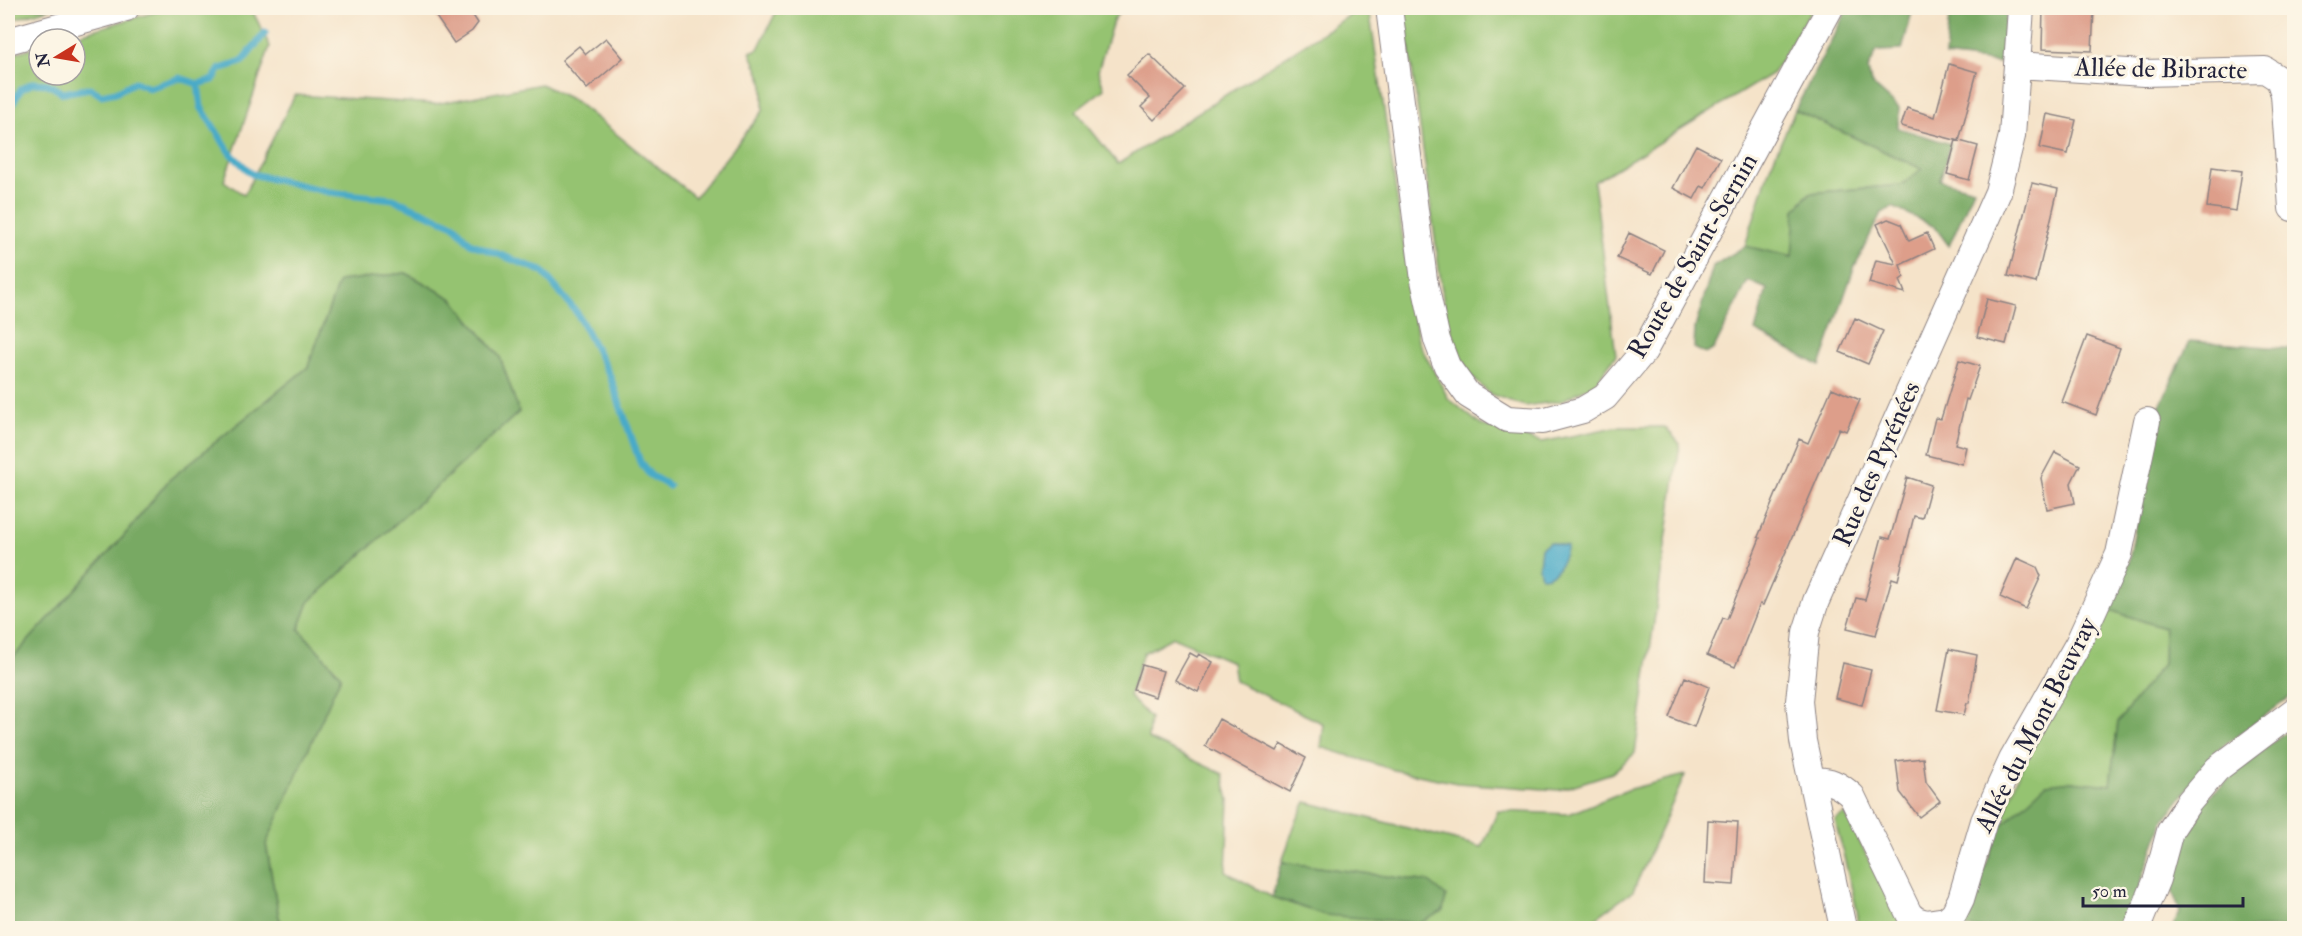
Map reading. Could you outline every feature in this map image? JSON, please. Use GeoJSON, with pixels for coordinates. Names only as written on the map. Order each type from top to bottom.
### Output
{"type":"FeatureCollection","features":[{"type":"Feature","properties":{"kind":"street"},"geometry":{"type":"LineString","coordinates":[[8,41],[126,8]]}},
{"type":"Feature","properties":{"kind":"street","name":"Route de Saint-Sernin"},"geometry":{"type":"LineString","coordinates":[[1389,8],[1424,280],[1437,340],[1447,366],[1468,395],[1506,419],[1542,421],[1583,410],[1605,397],[1644,351],[1830,8]]}},
{"type":"Feature","properties":{"kind":"street","name":"Rue des Pyrénées"},"geometry":{"type":"LineString","coordinates":[[1843,928],[1803,741],[1799,701],[1806,632],[1816,601],[1998,192],[2012,136],[2021,8]]}},
{"type":"Feature","properties":{"kind":"street","name":"Allée de Bibracte"},"geometry":{"type":"LineString","coordinates":[[2017,65],[2145,73],[2265,69],[2279,79],[2284,94],[2292,208]]}},
{"type":"Feature","properties":{"kind":"street","name":"Allée du Mont Beuvray"},"geometry":{"type":"LineString","coordinates":[[1812,781],[1831,781],[1842,786],[1852,796],[1909,914],[1916,920],[1937,923],[1954,913],[1984,821],[2012,760],[2078,644],[2119,554],[2147,421]]}},
{"type":"Feature","properties":{"kind":"street"},"geometry":{"type":"LineString","coordinates":[[2137,928],[2157,879],[2170,831],[2189,802],[2217,769],[2295,711]]}},
{"type":"Feature","properties":{"kind":"green space"},"geometry":{"type":"Polygon","coordinates":[[[8,8],[52,8],[8,21],[8,8]]]}},
{"type":"Feature","properties":{"kind":"green space"},"geometry":{"type":"Polygon","coordinates":[[[169,8],[251,8],[270,46],[224,181],[244,195],[295,95],[435,104],[541,84],[575,101],[695,197],[763,111],[763,82],[750,52],[758,49],[778,8],[1122,8],[1113,21],[1098,71],[1104,89],[1076,111],[1118,164],[1361,8],[1369,8],[1418,341],[1448,398],[1481,425],[1542,442],[1615,427],[1665,427],[1680,444],[1635,753],[1612,773],[1559,790],[1457,783],[1394,770],[1321,747],[1324,724],[1235,681],[1232,662],[1173,637],[1143,653],[1129,696],[1150,718],[1148,739],[1223,774],[1229,800],[1226,872],[1272,897],[1325,915],[1429,882],[1282,862],[1295,824],[1306,802],[1482,847],[1498,811],[1569,814],[1630,789],[1685,775],[1633,891],[1582,928],[285,928],[279,918],[266,844],[341,676],[299,629],[309,602],[519,412],[500,357],[453,299],[406,273],[339,281],[308,367],[169,480],[123,537],[8,663],[8,55],[27,49],[27,87],[87,87],[87,32],[169,8]]]}},
{"type":"Feature","properties":{"kind":"green space"},"geometry":{"type":"Polygon","coordinates":[[[1404,8],[1813,8],[1773,73],[1594,182],[1616,355],[1595,384],[1561,401],[1525,406],[1490,394],[1469,374],[1446,320],[1404,8]]]}},
{"type":"Feature","properties":{"kind":"green space"},"geometry":{"type":"Polygon","coordinates":[[[1848,8],[1913,8],[1902,50],[1877,51],[1868,69],[1871,83],[1899,108],[1898,128],[1951,144],[1940,180],[1974,189],[1949,246],[1935,227],[1893,207],[1881,213],[1854,268],[1820,366],[1755,331],[1767,289],[1748,281],[1714,349],[1706,354],[1694,348],[1695,328],[1713,266],[1745,246],[1792,257],[1795,210],[1810,193],[1901,185],[1922,169],[1795,110],[1848,8]]]}},
{"type":"Feature","properties":{"kind":"green space"},"geometry":{"type":"Polygon","coordinates":[[[1950,8],[2007,8],[2000,63],[1945,56],[1950,8]]]}},
{"type":"Feature","properties":{"kind":"green space"},"geometry":{"type":"Polygon","coordinates":[[[1795,110],[1922,169],[1901,185],[1810,193],[1795,210],[1793,257],[1745,246],[1770,167],[1795,110]]]}},
{"type":"Feature","properties":{"kind":"green space"},"geometry":{"type":"Polygon","coordinates":[[[406,273],[453,299],[500,357],[519,412],[309,602],[299,629],[341,676],[266,844],[279,918],[285,928],[8,928],[8,663],[123,537],[169,480],[308,367],[339,281],[406,273]]]}},
{"type":"Feature","properties":{"kind":"green space"},"geometry":{"type":"Polygon","coordinates":[[[2190,341],[2294,349],[2294,694],[2214,753],[2163,822],[2144,873],[2128,928],[1961,928],[1968,917],[1999,828],[2046,784],[2072,781],[2110,785],[2118,722],[2163,664],[2164,628],[2110,610],[2129,561],[2157,412],[2190,341]]]}},
{"type":"Feature","properties":{"kind":"green space"},"geometry":{"type":"Polygon","coordinates":[[[2110,610],[2164,628],[2163,665],[2118,722],[2110,786],[2072,781],[1999,828],[2021,769],[2110,610]]]}},
{"type":"Feature","properties":{"kind":"green space"},"geometry":{"type":"Polygon","coordinates":[[[2294,724],[2294,928],[2172,928],[2180,912],[2171,887],[2177,846],[2201,803],[2294,724]]]}},
{"type":"Feature","properties":{"kind":"green space"},"geometry":{"type":"Polygon","coordinates":[[[1845,813],[1896,913],[1913,928],[1859,928],[1857,910],[1835,820],[1845,813]]]}},
{"type":"Feature","properties":{"kind":"green space"},"geometry":{"type":"Polygon","coordinates":[[[1282,862],[1429,882],[1446,896],[1443,911],[1420,923],[1325,915],[1272,897],[1282,862]]]}},
{"type":"Feature","properties":{"kind":"water"},"geometry":{"type":"Polygon","coordinates":[[[1549,542],[1567,547],[1555,571],[1541,577],[1539,567],[1541,548],[1549,542]]]}},
{"type":"Feature","properties":{"kind":"building"},"geometry":{"type":"Polygon","coordinates":[[[430,8],[468,8],[478,23],[472,31],[454,43],[430,8]]]}},
{"type":"Feature","properties":{"kind":"building"},"geometry":{"type":"Polygon","coordinates":[[[2043,8],[2094,8],[2092,51],[2042,49],[2043,8]]]}},
{"type":"Feature","properties":{"kind":"building"},"geometry":{"type":"Polygon","coordinates":[[[606,38],[623,58],[587,89],[562,60],[579,46],[586,54],[606,38]]]}},
{"type":"Feature","properties":{"kind":"building"},"geometry":{"type":"Polygon","coordinates":[[[1149,54],[1185,89],[1154,120],[1141,107],[1150,98],[1127,75],[1149,54]]]}},
{"type":"Feature","properties":{"kind":"building"},"geometry":{"type":"Polygon","coordinates":[[[1949,64],[1977,72],[1959,141],[1901,126],[1907,108],[1935,117],[1949,64]]]}},
{"type":"Feature","properties":{"kind":"building"},"geometry":{"type":"Polygon","coordinates":[[[2047,114],[2076,120],[2068,154],[2040,148],[2047,114]]]}},
{"type":"Feature","properties":{"kind":"building"},"geometry":{"type":"Polygon","coordinates":[[[1956,140],[1978,146],[1969,180],[1947,174],[1956,140]]]}},
{"type":"Feature","properties":{"kind":"building"},"geometry":{"type":"Polygon","coordinates":[[[1696,145],[1721,158],[1705,188],[1701,186],[1694,199],[1673,188],[1696,145]]]}},
{"type":"Feature","properties":{"kind":"building"},"geometry":{"type":"Polygon","coordinates":[[[2212,167],[2242,171],[2236,211],[2207,207],[2212,167]]]}},
{"type":"Feature","properties":{"kind":"building"},"geometry":{"type":"Polygon","coordinates":[[[2032,183],[2058,189],[2036,283],[2008,276],[2032,183]]]}},
{"type":"Feature","properties":{"kind":"building"},"geometry":{"type":"Polygon","coordinates":[[[1888,219],[1901,224],[1909,241],[1927,233],[1934,249],[1900,265],[1904,277],[1900,280],[1905,293],[1869,283],[1876,260],[1896,264],[1877,224],[1888,219]]]}},
{"type":"Feature","properties":{"kind":"building"},"geometry":{"type":"Polygon","coordinates":[[[1629,233],[1664,250],[1652,274],[1617,258],[1629,233]]]}},
{"type":"Feature","properties":{"kind":"building"},"geometry":{"type":"Polygon","coordinates":[[[1987,299],[2016,306],[2006,344],[1977,337],[1987,299]]]}},
{"type":"Feature","properties":{"kind":"building"},"geometry":{"type":"Polygon","coordinates":[[[1855,318],[1883,331],[1868,364],[1840,352],[1855,318]]]}},
{"type":"Feature","properties":{"kind":"building"},"geometry":{"type":"Polygon","coordinates":[[[2087,336],[2120,348],[2096,415],[2062,402],[2087,336]]]}},
{"type":"Feature","properties":{"kind":"building"},"geometry":{"type":"Polygon","coordinates":[[[1959,360],[1980,366],[1968,400],[1966,399],[1955,444],[1966,447],[1962,464],[1926,455],[1935,418],[1941,419],[1959,360]]]}},
{"type":"Feature","properties":{"kind":"building"},"geometry":{"type":"Polygon","coordinates":[[[1832,388],[1860,400],[1846,431],[1839,428],[1763,605],[1760,604],[1735,667],[1707,655],[1723,618],[1727,619],[1799,439],[1808,443],[1832,388]]]}},
{"type":"Feature","properties":{"kind":"building"},"geometry":{"type":"Polygon","coordinates":[[[2055,452],[2080,465],[2071,483],[2075,503],[2047,509],[2041,478],[2055,452]]]}},
{"type":"Feature","properties":{"kind":"building"},"geometry":{"type":"Polygon","coordinates":[[[1907,477],[1931,485],[1922,518],[1914,516],[1898,580],[1892,578],[1876,635],[1847,628],[1856,598],[1865,600],[1882,537],[1890,539],[1907,477]]]}},
{"type":"Feature","properties":{"kind":"building"},"geometry":{"type":"Polygon","coordinates":[[[2017,558],[2037,567],[2041,576],[2026,609],[2000,597],[2017,558]]]}},
{"type":"Feature","properties":{"kind":"building"},"geometry":{"type":"Polygon","coordinates":[[[1949,649],[1977,655],[1969,703],[1967,703],[1964,715],[1937,710],[1949,649]]]}},
{"type":"Feature","properties":{"kind":"building"},"geometry":{"type":"Polygon","coordinates":[[[1190,653],[1197,657],[1199,654],[1213,662],[1198,692],[1175,680],[1190,653]]]}},
{"type":"Feature","properties":{"kind":"building"},"geometry":{"type":"Polygon","coordinates":[[[1843,663],[1871,670],[1862,705],[1835,698],[1843,663]]]}},
{"type":"Feature","properties":{"kind":"building"},"geometry":{"type":"Polygon","coordinates":[[[1142,665],[1163,671],[1155,697],[1134,690],[1142,665]]]}},
{"type":"Feature","properties":{"kind":"building"},"geometry":{"type":"Polygon","coordinates":[[[1685,677],[1709,687],[1694,727],[1669,717],[1685,677]]]}},
{"type":"Feature","properties":{"kind":"building"},"geometry":{"type":"Polygon","coordinates":[[[1219,719],[1277,751],[1281,744],[1306,758],[1290,792],[1205,746],[1219,719]]]}},
{"type":"Feature","properties":{"kind":"building"},"geometry":{"type":"Polygon","coordinates":[[[1923,758],[1926,782],[1940,801],[1919,817],[1900,792],[1896,761],[1923,758]]]}},
{"type":"Feature","properties":{"kind":"building"},"geometry":{"type":"Polygon","coordinates":[[[1708,820],[1738,822],[1734,885],[1705,883],[1708,820]]]}},
{"type":"Feature","properties":{"kind":"waterway"},"geometry":{"type":"LineString","coordinates":[[8,111],[21,89],[33,83],[48,84],[63,93],[90,88],[101,95],[116,92],[135,82],[149,88],[180,78],[198,84],[213,80],[220,69],[242,62],[265,33]]}},
{"type":"Feature","properties":{"kind":"waterway"},"geometry":{"type":"LineString","coordinates":[[198,84],[201,107],[230,153],[252,174],[329,192],[393,199],[454,225],[470,243],[542,271],[577,313],[610,376],[640,462],[650,475],[669,486]]}}]}
